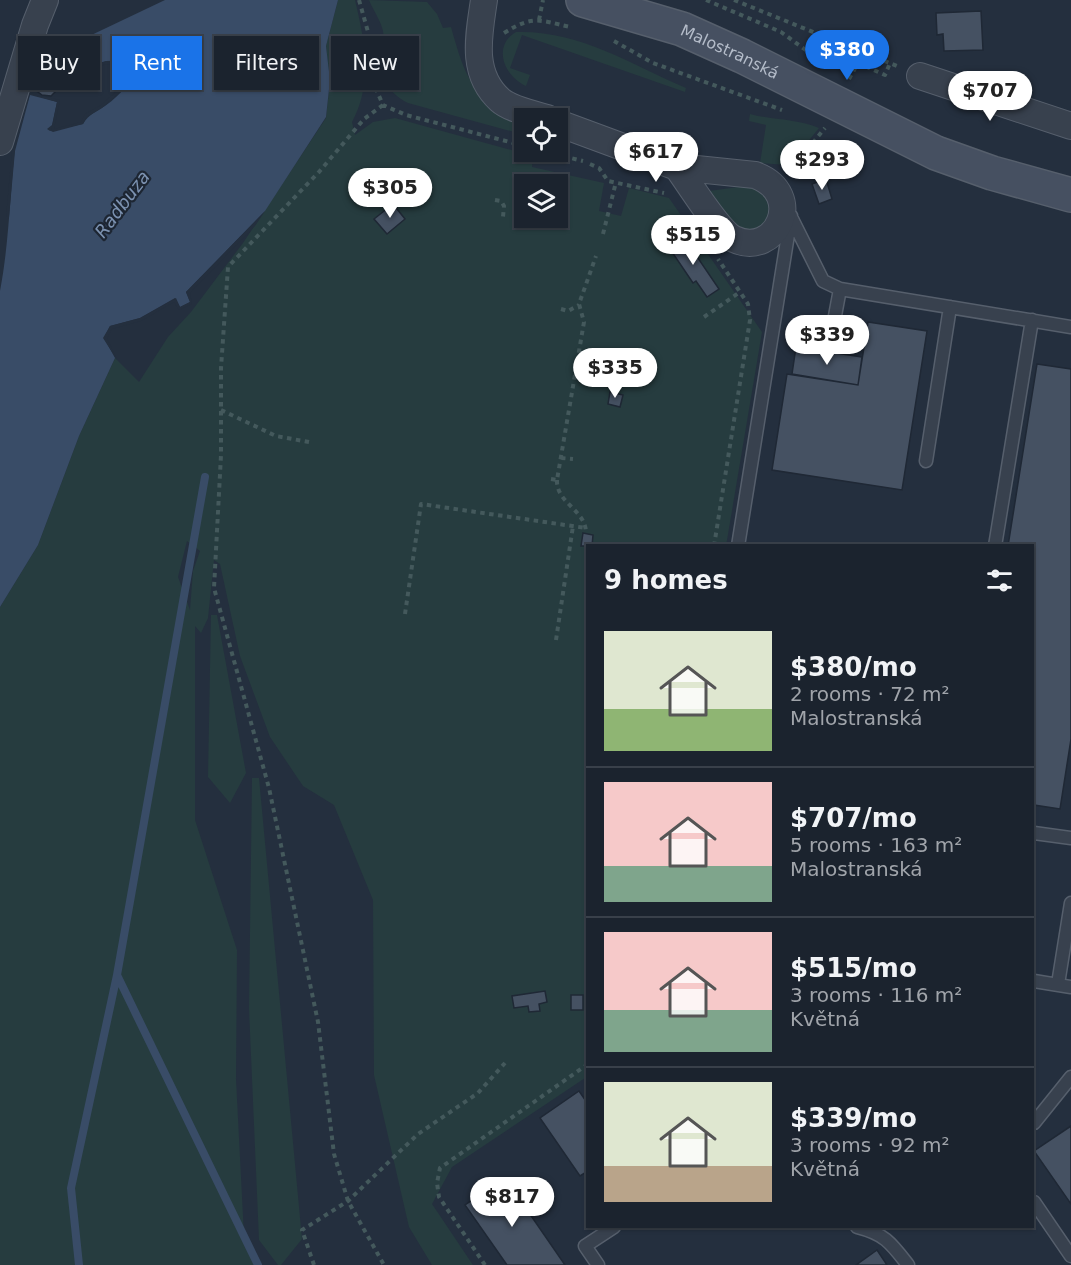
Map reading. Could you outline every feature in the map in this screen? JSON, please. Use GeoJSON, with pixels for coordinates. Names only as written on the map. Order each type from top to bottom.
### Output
{"type":"FeatureCollection","features":[{"type":"Feature","properties":{"kind":"main road","name":"Malostranská"},"geometry":{"type":"LineString","coordinates":[[581,15],[646,18],[702,38],[936,153],[992,173],[1071,195]]}},
{"type":"Feature","properties":{"kind":"street"},"geometry":{"type":"LineString","coordinates":[[0,142],[35,25],[45,0]]}},
{"type":"Feature","properties":{"kind":"street"},"geometry":{"type":"LineString","coordinates":[[484,0],[478,65],[486,82],[501,101],[520,108]]}},
{"type":"Feature","properties":{"kind":"street"},"geometry":{"type":"LineString","coordinates":[[920,76],[1071,126]]}},
{"type":"Feature","properties":{"kind":"street"},"geometry":{"type":"LineString","coordinates":[[568,127],[677,167],[755,175],[766,180],[783,201],[780,222],[772,234],[760,241],[746,242],[733,239],[723,230],[677,167]]}},
{"type":"Feature","properties":{"kind":"lane"},"geometry":{"type":"LineString","coordinates":[[783,201],[823,281],[840,289],[1071,327]]}},
{"type":"Feature","properties":{"kind":"lane"},"geometry":{"type":"LineString","coordinates":[[738,544],[783,201]]}},
{"type":"Feature","properties":{"kind":"lane"},"geometry":{"type":"LineString","coordinates":[[829,348],[840,289]]}},
{"type":"Feature","properties":{"kind":"lane"},"geometry":{"type":"LineString","coordinates":[[926,461],[950,307]]}},
{"type":"Feature","properties":{"kind":"lane"},"geometry":{"type":"LineString","coordinates":[[995,544],[1032,320]]}},
{"type":"Feature","properties":{"kind":"lane"},"geometry":{"type":"LineString","coordinates":[[1034,833],[1071,838]]}},
{"type":"Feature","properties":{"kind":"lane"},"geometry":{"type":"LineString","coordinates":[[1058,984],[1071,903]]}},
{"type":"Feature","properties":{"kind":"lane"},"geometry":{"type":"LineString","coordinates":[[1034,981],[1071,987]]}},
{"type":"Feature","properties":{"kind":"lane"},"geometry":{"type":"LineString","coordinates":[[1034,1123],[1071,1077]]}},
{"type":"Feature","properties":{"kind":"lane"},"geometry":{"type":"LineString","coordinates":[[1034,1202],[1071,1256]]}},
{"type":"Feature","properties":{"kind":"lane"},"geometry":{"type":"LineString","coordinates":[[598,1265],[585,1246],[612,1228]]}},
{"type":"Feature","properties":{"kind":"lane"},"geometry":{"type":"LineString","coordinates":[[861,1228],[873,1231],[889,1240],[908,1265]]}},
{"type":"Feature","properties":{"kind":"path"},"geometry":{"type":"LineString","coordinates":[[359,0],[370,39],[372,82],[382,105],[406,115],[514,143]]}},
{"type":"Feature","properties":{"kind":"path"},"geometry":{"type":"LineString","coordinates":[[539,20],[543,0]]}},
{"type":"Feature","properties":{"kind":"path"},"geometry":{"type":"LineString","coordinates":[[706,0],[782,32],[825,66]]}},
{"type":"Feature","properties":{"kind":"path"},"geometry":{"type":"LineString","coordinates":[[734,0],[920,76]]}},
{"type":"Feature","properties":{"kind":"path"},"geometry":{"type":"LineString","coordinates":[[480,27],[504,33],[524,21],[581,15]]}},
{"type":"Feature","properties":{"kind":"path"},"geometry":{"type":"LineString","coordinates":[[605,36],[654,63],[769,107],[789,112]]}},
{"type":"Feature","properties":{"kind":"path"},"geometry":{"type":"LineString","coordinates":[[842,75],[850,79],[858,63],[885,75],[890,63]]}},
{"type":"Feature","properties":{"kind":"path"},"geometry":{"type":"LineString","coordinates":[[382,105],[364,119],[319,172],[228,267],[214,588],[269,788],[318,1022],[334,1154],[348,1202],[384,1265]]}},
{"type":"Feature","properties":{"kind":"path"},"geometry":{"type":"LineString","coordinates":[[783,201],[830,122]]}},
{"type":"Feature","properties":{"kind":"path"},"geometry":{"type":"LineString","coordinates":[[568,157],[599,168],[608,181],[674,195]]}},
{"type":"Feature","properties":{"kind":"path"},"geometry":{"type":"LineString","coordinates":[[603,234],[616,182]]}},
{"type":"Feature","properties":{"kind":"path"},"geometry":{"type":"LineString","coordinates":[[495,200],[502,203],[503,217]]}},
{"type":"Feature","properties":{"kind":"path"},"geometry":{"type":"LineString","coordinates":[[714,253],[748,304],[750,320],[714,544]]}},
{"type":"Feature","properties":{"kind":"path"},"geometry":{"type":"LineString","coordinates":[[405,614],[421,504],[573,526],[586,531],[583,519],[558,491],[557,480],[584,322],[579,304],[596,256]]}},
{"type":"Feature","properties":{"kind":"path"},"geometry":{"type":"LineString","coordinates":[[704,317],[740,292]]}},
{"type":"Feature","properties":{"kind":"path"},"geometry":{"type":"LineString","coordinates":[[561,309],[568,311],[579,304]]}},
{"type":"Feature","properties":{"kind":"path"},"geometry":{"type":"LineString","coordinates":[[221,410],[276,436],[309,441]]}},
{"type":"Feature","properties":{"kind":"path"},"geometry":{"type":"LineString","coordinates":[[561,458],[573,459]]}},
{"type":"Feature","properties":{"kind":"path"},"geometry":{"type":"LineString","coordinates":[[550,479],[557,480]]}},
{"type":"Feature","properties":{"kind":"path"},"geometry":{"type":"LineString","coordinates":[[556,640],[573,526]]}},
{"type":"Feature","properties":{"kind":"path"},"geometry":{"type":"LineString","coordinates":[[314,1265],[302,1230],[348,1202],[418,1134],[478,1093],[505,1063]]}},
{"type":"Feature","properties":{"kind":"path"},"geometry":{"type":"LineString","coordinates":[[485,1265],[439,1197],[437,1183],[440,1168],[586,1065]]}},
{"type":"Feature","properties":{"kind":"green space"},"geometry":{"type":"Polygon","coordinates":[[[338,0],[355,0],[363,36],[331,36],[331,90],[363,90],[352,122],[355,135],[373,122],[395,118],[514,151],[514,162],[532,162],[532,167],[564,174],[514,174],[514,228],[568,228],[568,175],[604,183],[599,211],[621,216],[629,188],[669,198],[762,332],[726,544],[586,544],[586,1077],[452,1167],[432,1204],[473,1265],[432,1265],[409,1227],[374,1075],[373,900],[334,805],[303,786],[270,737],[240,656],[220,564],[214,560],[208,618],[201,633],[195,626],[195,820],[237,950],[236,1079],[244,1236],[258,1265],[0,1265],[0,607],[38,545],[79,436],[115,358],[139,382],[168,337],[191,312],[243,243],[326,118],[330,80],[326,46],[338,0]],[[187,541],[178,577],[190,610],[193,571],[200,551],[187,541]]]}},
{"type":"Feature","properties":{"kind":"green space"},"geometry":{"type":"Polygon","coordinates":[[[369,0],[427,2],[437,14],[443,28],[451,27],[467,75],[474,86],[493,103],[514,116],[514,132],[408,103],[397,96],[391,90],[419,90],[419,36],[383,36],[381,23],[369,0]]]}},
{"type":"Feature","properties":{"kind":"green space"},"geometry":{"type":"Polygon","coordinates":[[[516,32],[561,37],[604,50],[686,88],[685,92],[522,35],[510,68],[530,75],[526,86],[512,75],[504,60],[504,45],[516,32]]]}},
{"type":"Feature","properties":{"kind":"green space"},"geometry":{"type":"Polygon","coordinates":[[[750,114],[819,128],[789,165],[760,163],[766,125],[749,121],[750,114]]]}},
{"type":"Feature","properties":{"kind":"green space"},"geometry":{"type":"Polygon","coordinates":[[[753,185],[772,201],[765,226],[747,232],[731,224],[709,191],[753,185]]]}},
{"type":"Feature","properties":{"kind":"green space"},"geometry":{"type":"Polygon","coordinates":[[[211,615],[217,615],[246,773],[230,803],[208,777],[211,615]]]}},
{"type":"Feature","properties":{"kind":"green space"},"geometry":{"type":"Polygon","coordinates":[[[252,778],[259,778],[302,1239],[281,1265],[278,1265],[259,1240],[249,1009],[252,778]]]}},
{"type":"Feature","properties":{"kind":"water","name":"Radbuza"},"geometry":{"type":"Polygon","coordinates":[[[165,0],[338,0],[326,46],[330,80],[326,117],[265,211],[186,292],[190,302],[180,307],[175,298],[140,318],[110,326],[104,338],[115,358],[79,436],[38,545],[0,607],[0,291],[15,148],[30,94],[57,102],[52,125],[47,129],[50,131],[83,124],[90,115],[117,97],[123,90],[202,90],[202,36],[112,36],[112,61],[100,63],[100,36],[89,36],[165,0]]]}},
{"type":"Feature","properties":{"kind":"pier"},"geometry":{"type":"Polygon","coordinates":[[[112,61],[112,64],[100,66],[100,63],[112,61]]]}},
{"type":"Feature","properties":{"kind":"pier"},"geometry":{"type":"Polygon","coordinates":[[[118,90],[123,90],[102,108],[87,117],[83,124],[53,132],[51,131],[57,102],[30,95],[15,151],[9,217],[6,217],[12,150],[28,93],[60,100],[54,129],[81,122],[85,114],[101,105],[118,90]]]}},
{"type":"Feature","properties":{"kind":"pier"},"geometry":{"type":"Polygon","coordinates":[[[265,211],[255,226],[190,293],[192,304],[179,310],[174,302],[141,321],[112,329],[107,338],[117,360],[103,338],[110,326],[140,318],[176,298],[180,307],[190,302],[186,292],[265,211]]]}},
{"type":"Feature","properties":{"kind":"building"},"geometry":{"type":"Polygon","coordinates":[[[981,11],[983,50],[944,51],[943,34],[937,35],[936,13],[981,11]]]}},
{"type":"Feature","properties":{"kind":"building"},"geometry":{"type":"Polygon","coordinates":[[[35,90],[57,90],[51,96],[42,95],[35,90]]]}},
{"type":"Feature","properties":{"kind":"building"},"geometry":{"type":"Polygon","coordinates":[[[826,179],[832,199],[819,204],[812,184],[826,179]]]}},
{"type":"Feature","properties":{"kind":"building"},"geometry":{"type":"Polygon","coordinates":[[[393,204],[405,219],[387,234],[374,219],[393,204]]]}},
{"type":"Feature","properties":{"kind":"building"},"geometry":{"type":"Polygon","coordinates":[[[683,236],[719,289],[707,297],[696,281],[693,283],[668,246],[683,236]]]}},
{"type":"Feature","properties":{"kind":"building"},"geometry":{"type":"Polygon","coordinates":[[[868,322],[927,331],[902,490],[772,470],[787,374],[858,385],[868,322]]]}},
{"type":"Feature","properties":{"kind":"building"},"geometry":{"type":"Polygon","coordinates":[[[796,347],[862,357],[858,385],[792,374],[796,347]]]}},
{"type":"Feature","properties":{"kind":"building"},"geometry":{"type":"Polygon","coordinates":[[[1037,364],[1071,369],[1071,739],[1060,809],[1034,805],[1034,544],[1008,544],[1037,364]]]}},
{"type":"Feature","properties":{"kind":"building"},"geometry":{"type":"Polygon","coordinates":[[[610,392],[623,395],[620,407],[608,404],[610,392]]]}},
{"type":"Feature","properties":{"kind":"building"},"geometry":{"type":"Polygon","coordinates":[[[583,533],[593,535],[592,544],[581,546],[583,533]]]}},
{"type":"Feature","properties":{"kind":"building"},"geometry":{"type":"Polygon","coordinates":[[[545,991],[547,1002],[539,1004],[540,1011],[529,1012],[528,1006],[514,1008],[512,996],[545,991]]]}},
{"type":"Feature","properties":{"kind":"building"},"geometry":{"type":"Polygon","coordinates":[[[571,995],[583,995],[583,1010],[571,1010],[571,995]]]}},
{"type":"Feature","properties":{"kind":"building"},"geometry":{"type":"Polygon","coordinates":[[[579,1091],[586,1101],[586,1172],[580,1176],[540,1118],[579,1091]]]}},
{"type":"Feature","properties":{"kind":"building"},"geometry":{"type":"Polygon","coordinates":[[[1071,1126],[1071,1204],[1034,1151],[1071,1126]]]}},
{"type":"Feature","properties":{"kind":"building"},"geometry":{"type":"Polygon","coordinates":[[[505,1178],[565,1265],[507,1265],[465,1205],[505,1178]]]}},
{"type":"Feature","properties":{"kind":"building"},"geometry":{"type":"Polygon","coordinates":[[[877,1250],[887,1265],[856,1265],[877,1250]]]}},
{"type":"Feature","properties":{"kind":"waterway"},"geometry":{"type":"LineString","coordinates":[[205,477],[117,975],[258,1265]]}},
{"type":"Feature","properties":{"kind":"waterway"},"geometry":{"type":"LineString","coordinates":[[79,1265],[71,1188],[117,975]]}}]}
